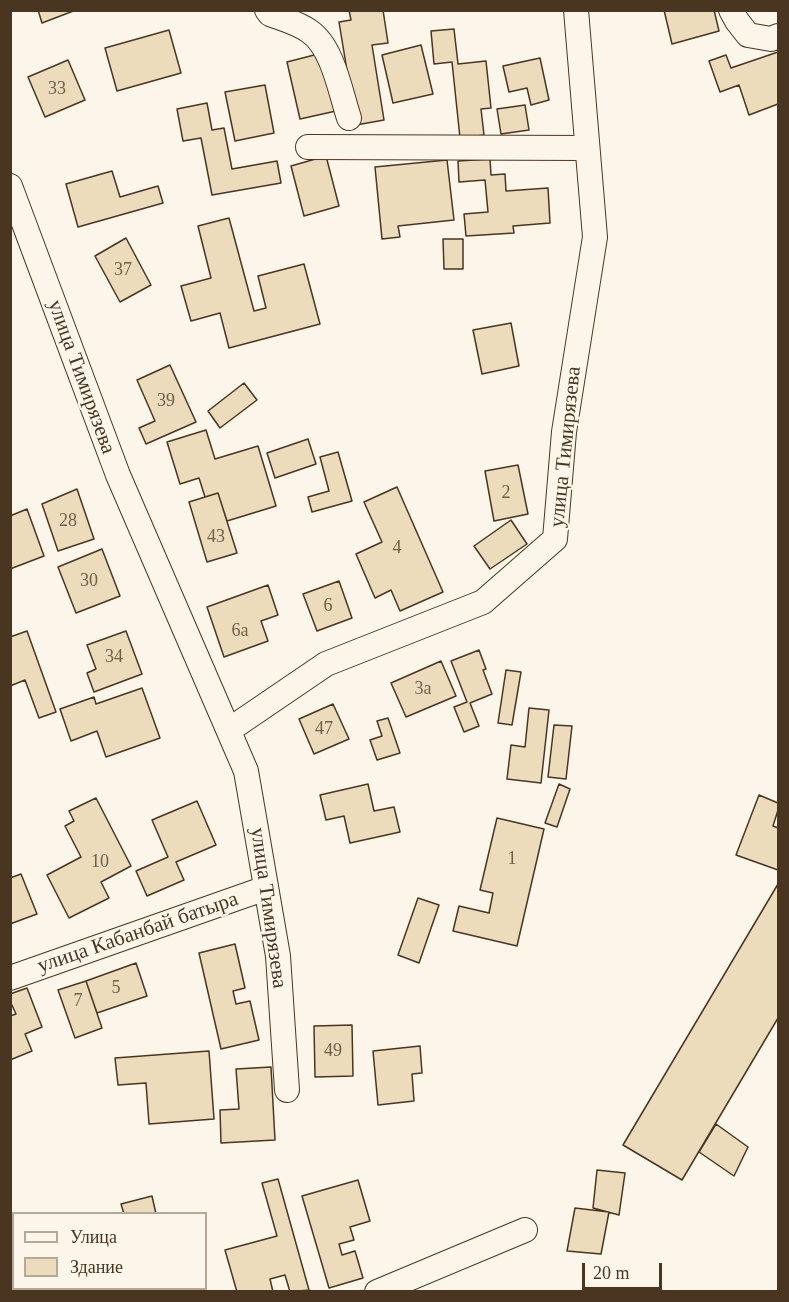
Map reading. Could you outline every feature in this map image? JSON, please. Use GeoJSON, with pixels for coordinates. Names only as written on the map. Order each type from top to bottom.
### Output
{"type":"FeatureCollection","features":[{"type":"Feature","properties":{"kind":"street"},"geometry":{"type":"LineString","coordinates":[[267,10],[270,14],[308,30],[321,42],[330,57],[349,118]]}},
{"type":"Feature","properties":{"kind":"street","name":"улица Тимирязева"},"geometry":{"type":"LineString","coordinates":[[229,730],[326,664],[483,602],[555,539],[564,432],[595,237],[576,10]]}},
{"type":"Feature","properties":{"kind":"street"},"geometry":{"type":"LineString","coordinates":[[731,10],[736,21],[748,34],[771,39],[778,36]]}},
{"type":"Feature","properties":{"kind":"street"},"geometry":{"type":"LineString","coordinates":[[308,147],[587,148]]}},
{"type":"Feature","properties":{"kind":"street","name":"улица Тимирязева"},"geometry":{"type":"LineString","coordinates":[[10,186],[118,474],[246,771],[278,956],[287,1090]]}},
{"type":"Feature","properties":{"kind":"street","name":"улица Кабанбай батыра"},"geometry":{"type":"LineString","coordinates":[[10,978],[266,888]]}},
{"type":"Feature","properties":{"kind":"street"},"geometry":{"type":"LineString","coordinates":[[377,1292],[525,1230]]}},
{"type":"Feature","properties":{"kind":"building"},"geometry":{"type":"Polygon","coordinates":[[[38,10],[76,10],[42,23],[38,10]]]}},
{"type":"Feature","properties":{"kind":"building"},"geometry":{"type":"Polygon","coordinates":[[[349,10],[383,10],[388,43],[372,45],[384,120],[356,125],[339,22],[351,20],[349,10]]]}},
{"type":"Feature","properties":{"kind":"building"},"geometry":{"type":"Polygon","coordinates":[[[664,10],[714,10],[719,31],[672,44],[664,10]]]}},
{"type":"Feature","properties":{"kind":"building"},"geometry":{"type":"Polygon","coordinates":[[[454,29],[458,64],[486,61],[491,108],[481,109],[484,135],[460,138],[452,62],[434,64],[431,31],[454,29]]]}},
{"type":"Feature","properties":{"kind":"building"},"geometry":{"type":"Polygon","coordinates":[[[169,30],[181,73],[117,91],[105,48],[169,30]]]}},
{"type":"Feature","properties":{"kind":"building"},"geometry":{"type":"Polygon","coordinates":[[[421,45],[433,94],[393,103],[382,55],[421,45]]]}},
{"type":"Feature","properties":{"kind":"building"},"geometry":{"type":"Polygon","coordinates":[[[778,52],[778,104],[749,115],[739,85],[720,92],[709,61],[726,55],[731,68],[778,52]]]}},
{"type":"Feature","properties":{"kind":"building"},"geometry":{"type":"Polygon","coordinates":[[[322,53],[336,111],[300,119],[287,62],[322,53]]]}},
{"type":"Feature","properties":{"kind":"building"},"geometry":{"type":"Polygon","coordinates":[[[540,58],[549,100],[531,105],[527,88],[509,92],[503,66],[540,58]]]}},
{"type":"Feature","properties":{"kind":"building"},"geometry":{"type":"Polygon","coordinates":[[[68,60],[85,100],[45,117],[28,77],[68,60]]]}},
{"type":"Feature","properties":{"kind":"building"},"geometry":{"type":"Polygon","coordinates":[[[265,85],[274,133],[235,141],[225,92],[265,85]]]}},
{"type":"Feature","properties":{"kind":"building"},"geometry":{"type":"Polygon","coordinates":[[[207,103],[212,130],[224,128],[232,169],[277,161],[281,183],[212,195],[201,138],[183,141],[177,109],[207,103]]]}},
{"type":"Feature","properties":{"kind":"building"},"geometry":{"type":"Polygon","coordinates":[[[525,105],[529,130],[501,134],[497,109],[525,105]]]}},
{"type":"Feature","properties":{"kind":"building"},"geometry":{"type":"Polygon","coordinates":[[[326,156],[339,206],[304,216],[291,166],[326,156]]]}},
{"type":"Feature","properties":{"kind":"building"},"geometry":{"type":"Polygon","coordinates":[[[490,159],[491,175],[505,174],[506,191],[548,188],[550,223],[513,226],[514,233],[466,236],[464,214],[488,212],[485,180],[459,182],[458,161],[490,159]]]}},
{"type":"Feature","properties":{"kind":"building"},"geometry":{"type":"Polygon","coordinates":[[[447,160],[454,220],[398,226],[400,237],[382,239],[375,167],[447,160]]]}},
{"type":"Feature","properties":{"kind":"building"},"geometry":{"type":"Polygon","coordinates":[[[112,171],[120,197],[158,186],[163,203],[78,227],[66,184],[112,171]]]}},
{"type":"Feature","properties":{"kind":"building"},"geometry":{"type":"Polygon","coordinates":[[[229,218],[254,311],[266,308],[258,276],[304,264],[320,324],[229,348],[220,313],[191,321],[181,286],[211,278],[198,226],[229,218]]]}},
{"type":"Feature","properties":{"kind":"building"},"geometry":{"type":"Polygon","coordinates":[[[126,238],[151,285],[120,302],[95,256],[126,238]]]}},
{"type":"Feature","properties":{"kind":"building"},"geometry":{"type":"Polygon","coordinates":[[[443,239],[463,239],[463,269],[444,269],[443,239]]]}},
{"type":"Feature","properties":{"kind":"building"},"geometry":{"type":"Polygon","coordinates":[[[511,323],[519,366],[482,374],[473,330],[511,323]]]}},
{"type":"Feature","properties":{"kind":"building"},"geometry":{"type":"Polygon","coordinates":[[[170,365],[196,422],[146,444],[139,428],[155,421],[137,380],[170,365]]]}},
{"type":"Feature","properties":{"kind":"building"},"geometry":{"type":"Polygon","coordinates":[[[244,383],[257,400],[220,428],[208,411],[244,383]]]}},
{"type":"Feature","properties":{"kind":"building"},"geometry":{"type":"Polygon","coordinates":[[[206,430],[215,459],[258,446],[276,506],[227,521],[218,493],[205,497],[199,478],[180,484],[167,442],[206,430]]]}},
{"type":"Feature","properties":{"kind":"building"},"geometry":{"type":"Polygon","coordinates":[[[308,439],[316,464],[275,478],[267,453],[308,439]]]}},
{"type":"Feature","properties":{"kind":"building"},"geometry":{"type":"Polygon","coordinates":[[[338,452],[352,501],[312,512],[308,497],[329,491],[320,457],[338,452]]]}},
{"type":"Feature","properties":{"kind":"building"},"geometry":{"type":"Polygon","coordinates":[[[518,465],[528,514],[494,521],[485,471],[518,465]]]}},
{"type":"Feature","properties":{"kind":"building"},"geometry":{"type":"Polygon","coordinates":[[[397,487],[443,592],[400,611],[391,590],[375,598],[356,554],[382,542],[364,502],[397,487]]]}},
{"type":"Feature","properties":{"kind":"building"},"geometry":{"type":"Polygon","coordinates":[[[77,489],[94,539],[58,551],[42,504],[77,489]]]}},
{"type":"Feature","properties":{"kind":"building"},"geometry":{"type":"Polygon","coordinates":[[[218,493],[237,553],[207,562],[189,502],[218,493]]]}},
{"type":"Feature","properties":{"kind":"building"},"geometry":{"type":"Polygon","coordinates":[[[27,509],[44,556],[10,569],[10,516],[27,509]]]}},
{"type":"Feature","properties":{"kind":"building"},"geometry":{"type":"Polygon","coordinates":[[[511,520],[527,544],[490,569],[474,546],[511,520]]]}},
{"type":"Feature","properties":{"kind":"building"},"geometry":{"type":"Polygon","coordinates":[[[102,549],[120,596],[76,613],[58,567],[102,549]]]}},
{"type":"Feature","properties":{"kind":"building"},"geometry":{"type":"Polygon","coordinates":[[[339,581],[352,618],[317,631],[303,594],[339,581]]]}},
{"type":"Feature","properties":{"kind":"building"},"geometry":{"type":"Polygon","coordinates":[[[268,585],[278,615],[261,621],[268,641],[224,657],[207,607],[268,585]]]}},
{"type":"Feature","properties":{"kind":"building"},"geometry":{"type":"Polygon","coordinates":[[[27,631],[56,712],[39,718],[25,680],[10,686],[10,637],[27,631]]]}},
{"type":"Feature","properties":{"kind":"building"},"geometry":{"type":"Polygon","coordinates":[[[126,631],[142,674],[94,692],[87,673],[96,669],[87,645],[126,631]]]}},
{"type":"Feature","properties":{"kind":"building"},"geometry":{"type":"Polygon","coordinates":[[[479,650],[486,669],[483,670],[492,694],[470,703],[479,726],[464,732],[454,707],[467,702],[451,661],[479,650]]]}},
{"type":"Feature","properties":{"kind":"building"},"geometry":{"type":"Polygon","coordinates":[[[441,661],[456,696],[406,717],[391,683],[441,661]]]}},
{"type":"Feature","properties":{"kind":"building"},"geometry":{"type":"Polygon","coordinates":[[[506,670],[521,672],[512,725],[498,723],[506,670]]]}},
{"type":"Feature","properties":{"kind":"building"},"geometry":{"type":"Polygon","coordinates":[[[142,688],[160,738],[106,757],[97,731],[71,741],[60,709],[94,697],[96,704],[142,688]]]}},
{"type":"Feature","properties":{"kind":"building"},"geometry":{"type":"Polygon","coordinates":[[[333,704],[349,739],[314,754],[299,719],[333,704]]]}},
{"type":"Feature","properties":{"kind":"building"},"geometry":{"type":"Polygon","coordinates":[[[529,708],[549,710],[541,783],[507,779],[511,745],[525,747],[529,708]]]}},
{"type":"Feature","properties":{"kind":"building"},"geometry":{"type":"Polygon","coordinates":[[[388,718],[400,753],[377,760],[370,740],[382,736],[377,721],[388,718]]]}},
{"type":"Feature","properties":{"kind":"building"},"geometry":{"type":"Polygon","coordinates":[[[554,725],[572,726],[566,779],[548,777],[554,725]]]}},
{"type":"Feature","properties":{"kind":"building"},"geometry":{"type":"Polygon","coordinates":[[[368,784],[374,811],[394,807],[400,832],[350,843],[344,816],[326,820],[320,795],[368,784]]]}},
{"type":"Feature","properties":{"kind":"building"},"geometry":{"type":"Polygon","coordinates":[[[559,784],[570,789],[557,827],[545,823],[559,784]]]}},
{"type":"Feature","properties":{"kind":"building"},"geometry":{"type":"Polygon","coordinates":[[[759,795],[778,803],[773,826],[778,828],[778,870],[736,855],[759,795]]]}},
{"type":"Feature","properties":{"kind":"building"},"geometry":{"type":"Polygon","coordinates":[[[96,798],[131,866],[101,882],[109,898],[69,918],[47,875],[81,857],[65,826],[74,821],[69,811],[96,798]]]}},
{"type":"Feature","properties":{"kind":"building"},"geometry":{"type":"Polygon","coordinates":[[[197,801],[216,845],[176,862],[184,880],[147,896],[136,871],[168,857],[152,820],[197,801]]]}},
{"type":"Feature","properties":{"kind":"building"},"geometry":{"type":"Polygon","coordinates":[[[497,818],[544,829],[517,946],[453,931],[459,906],[489,913],[493,893],[480,890],[497,818]]]}},
{"type":"Feature","properties":{"kind":"building"},"geometry":{"type":"Polygon","coordinates":[[[21,874],[37,914],[10,924],[10,878],[21,874]]]}},
{"type":"Feature","properties":{"kind":"building"},"geometry":{"type":"Polygon","coordinates":[[[778,884],[778,1018],[682,1180],[623,1145],[778,884]]]}},
{"type":"Feature","properties":{"kind":"building"},"geometry":{"type":"Polygon","coordinates":[[[418,898],[439,905],[419,963],[398,955],[418,898]]]}},
{"type":"Feature","properties":{"kind":"building"},"geometry":{"type":"Polygon","coordinates":[[[235,944],[245,988],[233,991],[236,1004],[250,1001],[259,1040],[221,1049],[199,953],[235,944]]]}},
{"type":"Feature","properties":{"kind":"building"},"geometry":{"type":"Polygon","coordinates":[[[136,963],[147,996],[97,1013],[86,981],[136,963]]]}},
{"type":"Feature","properties":{"kind":"building"},"geometry":{"type":"Polygon","coordinates":[[[86,981],[102,1028],[75,1038],[58,990],[86,981]]]}},
{"type":"Feature","properties":{"kind":"building"},"geometry":{"type":"Polygon","coordinates":[[[27,988],[42,1027],[25,1034],[32,1051],[10,1060],[10,1016],[16,1014],[10,1001],[10,994],[27,988]]]}},
{"type":"Feature","properties":{"kind":"building"},"geometry":{"type":"Polygon","coordinates":[[[352,1025],[353,1076],[315,1077],[314,1026],[352,1025]]]}},
{"type":"Feature","properties":{"kind":"building"},"geometry":{"type":"Polygon","coordinates":[[[420,1046],[422,1073],[412,1074],[414,1101],[378,1105],[373,1051],[420,1046]]]}},
{"type":"Feature","properties":{"kind":"building"},"geometry":{"type":"Polygon","coordinates":[[[209,1051],[214,1119],[149,1124],[146,1083],[118,1085],[115,1058],[209,1051]]]}},
{"type":"Feature","properties":{"kind":"building"},"geometry":{"type":"Polygon","coordinates":[[[271,1067],[275,1140],[221,1143],[220,1110],[239,1109],[236,1069],[271,1067]]]}},
{"type":"Feature","properties":{"kind":"building"},"geometry":{"type":"Polygon","coordinates":[[[716,1124],[748,1147],[734,1176],[699,1152],[716,1124]]]}},
{"type":"Feature","properties":{"kind":"building"},"geometry":{"type":"Polygon","coordinates":[[[597,1170],[625,1173],[619,1215],[593,1208],[597,1170]]]}},
{"type":"Feature","properties":{"kind":"building"},"geometry":{"type":"Polygon","coordinates":[[[278,1179],[309,1290],[290,1292],[285,1275],[270,1279],[273,1292],[237,1292],[225,1250],[277,1236],[262,1183],[278,1179]]]}},
{"type":"Feature","properties":{"kind":"building"},"geometry":{"type":"Polygon","coordinates":[[[358,1180],[370,1221],[350,1227],[354,1240],[339,1244],[342,1255],[355,1251],[363,1278],[329,1288],[302,1196],[358,1180]]]}},
{"type":"Feature","properties":{"kind":"building"},"geometry":{"type":"Polygon","coordinates":[[[152,1196],[156,1212],[123,1212],[121,1204],[152,1196]]]}},
{"type":"Feature","properties":{"kind":"building"},"geometry":{"type":"Polygon","coordinates":[[[575,1208],[609,1212],[601,1254],[567,1251],[575,1208]]]}},
{"type":"Feature","properties":{"kind":"building"},"geometry":{"type":"Polygon","coordinates":[[[28,1290],[64,1290],[64,1292],[28,1292],[28,1290]]]}},
{"type":"Feature","properties":{"kind":"building"},"geometry":{"type":"Polygon","coordinates":[[[158,1290],[178,1290],[179,1292],[158,1292],[158,1290]]]}},
{"type":"Feature","properties":{"kind":"building"},"geometry":{"type":"Polygon","coordinates":[[[202,1290],[203,1292],[187,1292],[202,1290]]]}}]}
